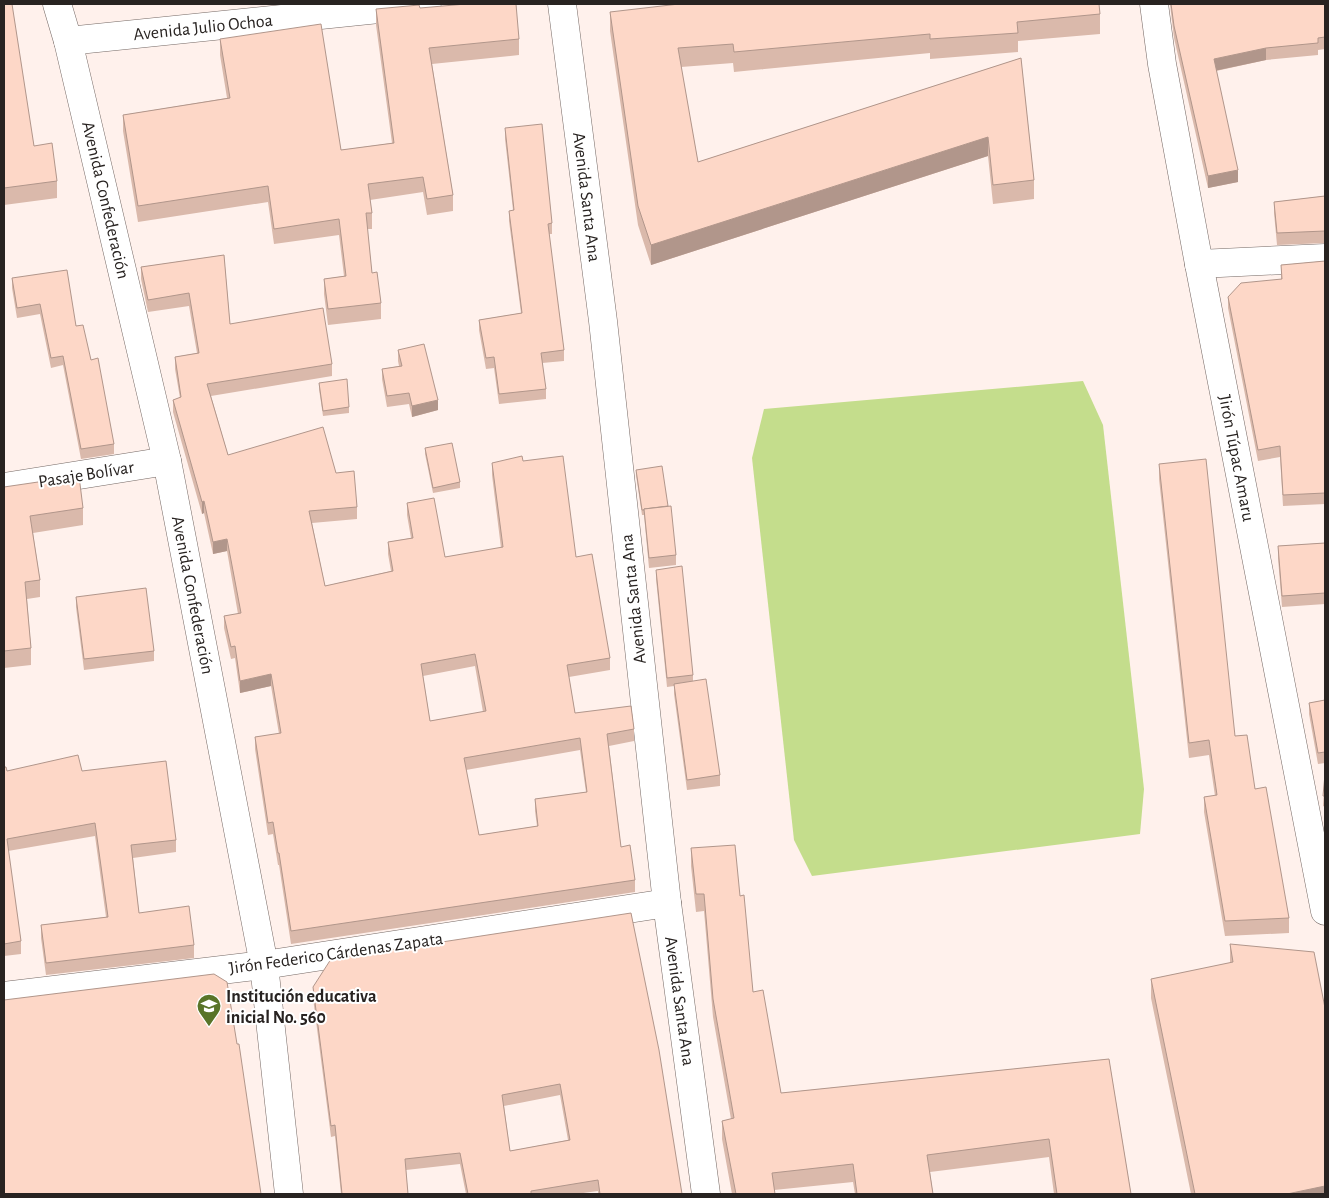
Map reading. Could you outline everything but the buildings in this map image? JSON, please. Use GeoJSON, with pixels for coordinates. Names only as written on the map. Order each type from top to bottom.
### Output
{"type":"FeatureCollection","features":[{"type":"Feature","properties":{"kind":"street","name":"Avenida Confederación"},"geometry":{"type":"LineString","coordinates":[[57,4],[68,41],[168,460],[264,965],[289,1194]]}},
{"type":"Feature","properties":{"kind":"street","name":"Avenida Julio Ochoa"},"geometry":{"type":"LineString","coordinates":[[68,41],[427,4]]}},
{"type":"Feature","properties":{"kind":"street","name":"Avenida Santa Ana"},"geometry":{"type":"LineString","coordinates":[[562,4],[604,330],[666,902],[706,1194]]}},
{"type":"Feature","properties":{"kind":"street","name":"Jirón Túpac Amaru"},"geometry":{"type":"LineString","coordinates":[[1154,4],[1162,64],[1199,264],[1325,911]]}},
{"type":"Feature","properties":{"kind":"street"},"geometry":{"type":"LineString","coordinates":[[1199,264],[1325,258]]}},
{"type":"Feature","properties":{"kind":"street","name":"Pasaje Bolívar"},"geometry":{"type":"LineString","coordinates":[[4,487],[168,460]]}},
{"type":"Feature","properties":{"kind":"street","name":"Jirón Federico Cárdenas Zapata"},"geometry":{"type":"LineString","coordinates":[[4,996],[264,965],[666,902]]}},
{"type":"Feature","properties":{"kind":"green space"},"geometry":{"type":"Polygon","coordinates":[[[1083,381],[1103,425],[1144,789],[1140,834],[812,876],[794,840],[752,458],[764,409],[1083,381]]]}},
{"type":"Feature","properties":{"kind":"place","name":"Institución educativa inicial No. 560"},"geometry":{"type":"Point","coordinates":[209,1027]}}]}
